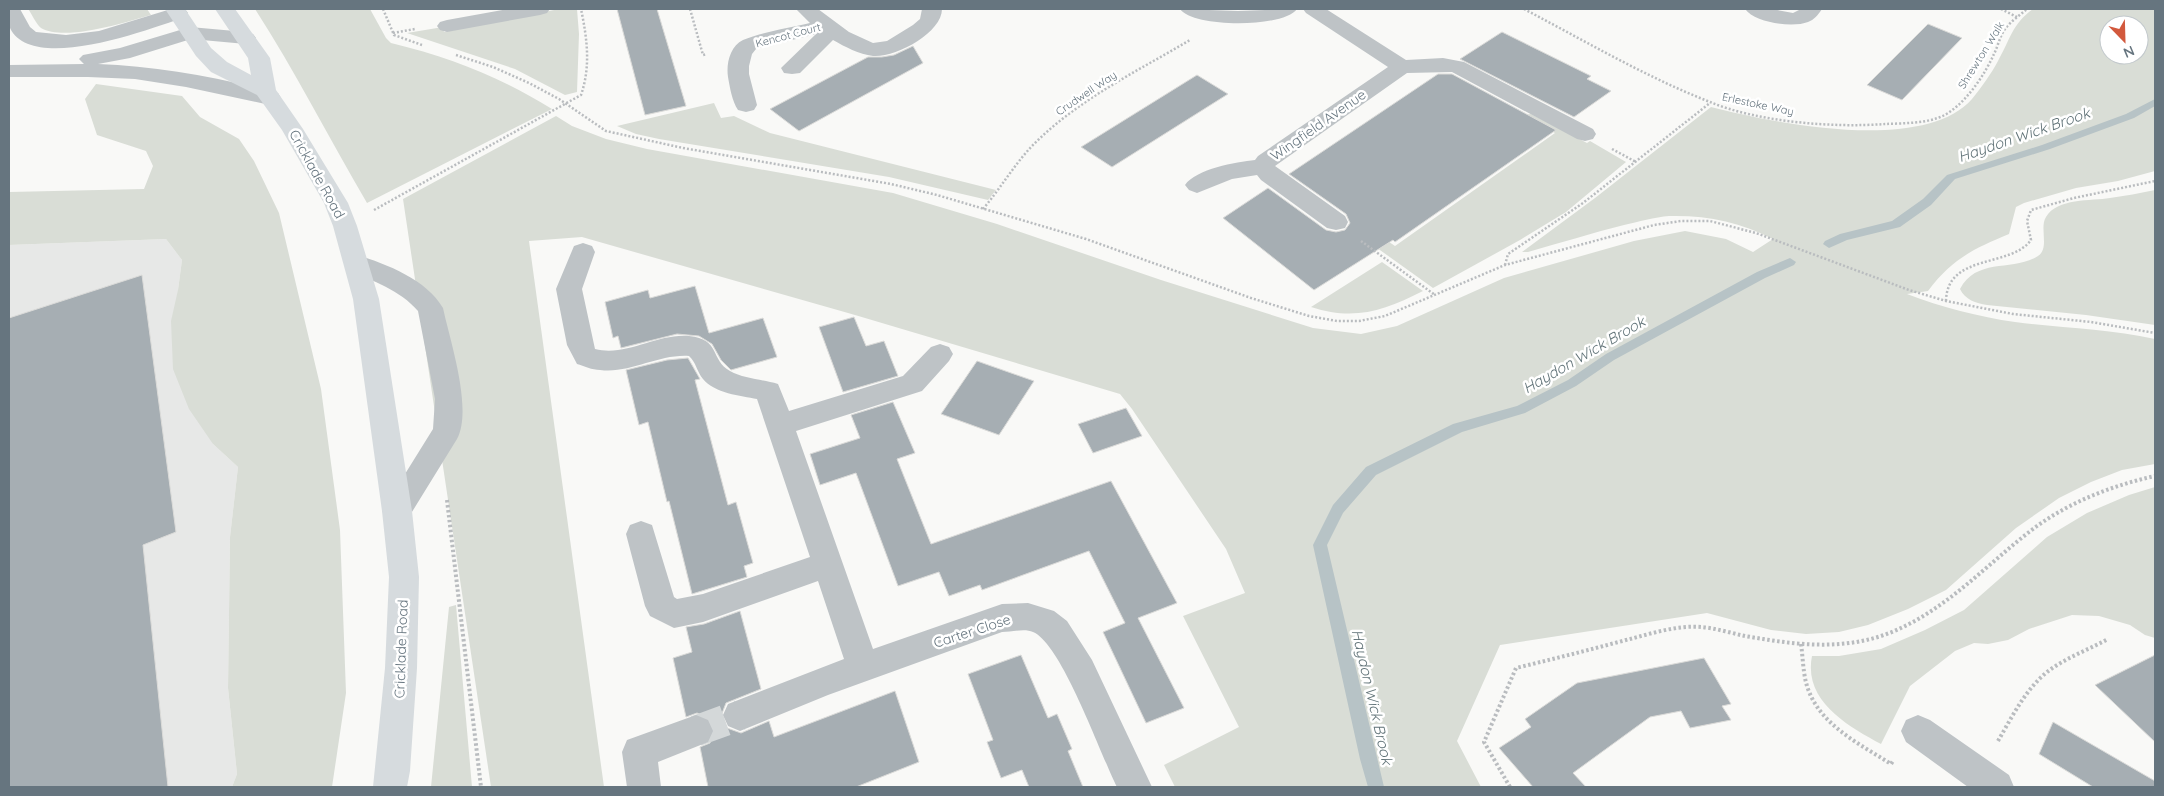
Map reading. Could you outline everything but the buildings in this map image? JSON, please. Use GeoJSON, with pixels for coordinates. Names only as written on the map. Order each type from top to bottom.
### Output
{"type":"FeatureCollection","features":[{"type":"Feature","properties":{"kind":"main road","name":"Cricklade Road"},"geometry":{"type":"LineString","coordinates":[[225,9],[260,58],[268,94],[292,129],[336,203],[357,264],[366,299],[374,341],[404,586],[401,668],[393,771],[390,787]]}},
{"type":"Feature","properties":{"kind":"main road","name":"Cricklade Road"},"geometry":{"type":"LineString","coordinates":[[176,11],[203,52],[219,67],[268,94]]}},
{"type":"Feature","properties":{"kind":"street"},"geometry":{"type":"LineString","coordinates":[[10,9],[24,34],[34,38],[53,41],[87,40],[114,34],[176,11]]}},
{"type":"Feature","properties":{"kind":"street"},"geometry":{"type":"LineString","coordinates":[[447,26],[540,9]]}},
{"type":"Feature","properties":{"kind":"street","name":"Kencot Court"},"geometry":{"type":"LineString","coordinates":[[806,9],[830,27],[867,49],[882,49],[923,29],[930,18],[932,9]]}},
{"type":"Feature","properties":{"kind":"street"},"geometry":{"type":"LineString","coordinates":[[1190,9],[1220,17],[1256,16],[1287,9]]}},
{"type":"Feature","properties":{"kind":"street"},"geometry":{"type":"LineString","coordinates":[[1313,9],[1402,67],[1443,64],[1457,66],[1585,134]]}},
{"type":"Feature","properties":{"kind":"street"},"geometry":{"type":"LineString","coordinates":[[1755,9],[1774,16],[1795,19],[1806,15],[1812,9]]}},
{"type":"Feature","properties":{"kind":"street"},"geometry":{"type":"LineString","coordinates":[[792,68],[830,27]]}},
{"type":"Feature","properties":{"kind":"street","name":"Kencot Court"},"geometry":{"type":"LineString","coordinates":[[746,106],[737,72],[737,61],[742,51],[749,45],[830,27]]}},
{"type":"Feature","properties":{"kind":"street"},"geometry":{"type":"LineString","coordinates":[[9,62],[112,57],[190,33],[246,38]]}},
{"type":"Feature","properties":{"kind":"street","name":"Wingfield Avenue"},"geometry":{"type":"LineString","coordinates":[[1336,222],[1270,175],[1264,167],[1266,161],[1402,67]]}},
{"type":"Feature","properties":{"kind":"street"},"geometry":{"type":"LineString","coordinates":[[9,72],[103,70],[133,72],[268,94]]}},
{"type":"Feature","properties":{"kind":"street"},"geometry":{"type":"LineString","coordinates":[[1197,186],[1223,172],[1240,168],[1264,167]]}},
{"type":"Feature","properties":{"kind":"street"},"geometry":{"type":"LineString","coordinates":[[583,252],[569,289],[580,345],[586,357],[596,361],[608,362],[675,345],[692,346],[700,348],[714,375],[726,381],[768,391],[863,668]]}},
{"type":"Feature","properties":{"kind":"street"},"geometry":{"type":"LineString","coordinates":[[357,264],[402,284],[417,293],[430,308],[449,398],[447,431],[396,511]]}},
{"type":"Feature","properties":{"kind":"street"},"geometry":{"type":"LineString","coordinates":[[780,425],[869,399],[912,384],[940,354]]}},
{"type":"Feature","properties":{"kind":"street"},"geometry":{"type":"LineString","coordinates":[[641,534],[661,606],[674,614],[703,608],[827,564]]}},
{"type":"Feature","properties":{"kind":"street","name":"Carter Close"},"geometry":{"type":"LineString","coordinates":[[740,715],[822,682],[1002,618],[1024,616],[1045,622],[1060,635],[1074,656],[1135,787]]}},
{"type":"Feature","properties":{"kind":"street"},"geometry":{"type":"LineString","coordinates":[[644,787],[640,752],[696,731]]}},
{"type":"Feature","properties":{"kind":"street"},"geometry":{"type":"LineString","coordinates":[[1918,732],[1988,781]]}},
{"type":"Feature","properties":{"kind":"path"},"geometry":{"type":"LineString","coordinates":[[382,9],[394,35],[425,46]]}},
{"type":"Feature","properties":{"kind":"path"},"geometry":{"type":"LineString","coordinates":[[345,226],[581,95],[586,77],[587,48],[581,9]]}},
{"type":"Feature","properties":{"kind":"path","name":"Erlestoke Way"},"geometry":{"type":"LineString","coordinates":[[1524,9],[1671,85],[1711,103],[1744,112],[1796,121],[1859,126],[1924,120],[1950,112]]}},
{"type":"Feature","properties":{"kind":"path"},"geometry":{"type":"LineString","coordinates":[[2000,9],[2016,17]]}},
{"type":"Feature","properties":{"kind":"path","name":"Shrewton Walk"},"geometry":{"type":"LineString","coordinates":[[1950,112],[1962,101],[1978,80],[1993,56],[2005,29],[2027,9]]}},
{"type":"Feature","properties":{"kind":"path","name":"Crudwell Way"},"geometry":{"type":"LineString","coordinates":[[983,209],[1032,146],[1063,118],[1102,90],[1197,36],[1220,17]]}},
{"type":"Feature","properties":{"kind":"path"},"geometry":{"type":"LineString","coordinates":[[449,53],[523,80],[553,96],[595,126],[622,136],[890,184],[1086,239],[1251,298],[1309,316],[1337,322],[1359,321],[1385,316],[1505,265],[1654,225],[1710,221],[1756,233],[1899,286],[1946,301],[2013,314],[2091,322],[2155,333]]}},
{"type":"Feature","properties":{"kind":"path"},"geometry":{"type":"LineString","coordinates":[[1505,265],[1508,254],[1583,203],[1711,103]]}},
{"type":"Feature","properties":{"kind":"path"},"geometry":{"type":"LineString","coordinates":[[1946,301],[1947,290],[1951,282],[1962,272],[1990,259],[2020,252],[2027,246],[2031,240],[2026,222],[2027,215],[2031,210],[2074,198],[2155,182]]}},
{"type":"Feature","properties":{"kind":"path"},"geometry":{"type":"LineString","coordinates":[[1336,222],[1435,296]]}},
{"type":"Feature","properties":{"kind":"path"},"geometry":{"type":"LineString","coordinates":[[440,443],[481,787]]}},
{"type":"Feature","properties":{"kind":"path"},"geometry":{"type":"LineString","coordinates":[[1510,787],[1484,742],[1516,668],[1667,630],[1686,627],[1801,644],[1860,642],[1900,629],[1927,616],[1954,598],[2050,518],[2098,494],[2133,480],[2155,476]]}},
{"type":"Feature","properties":{"kind":"path"},"geometry":{"type":"LineString","coordinates":[[1988,781],[2016,713],[2046,673],[2108,640]]}},
{"type":"Feature","properties":{"kind":"path"},"geometry":{"type":"LineString","coordinates":[[1801,644],[1807,687],[1817,708],[1830,723],[1890,764],[1918,732]]}},
{"type":"Feature","properties":{"kind":"shaded area"},"geometry":{"type":"Polygon","coordinates":[[[28,9],[147,9],[151,15],[112,26],[65,33],[52,32],[41,28],[28,9]]]}},
{"type":"Feature","properties":{"kind":"shaded area"},"geometry":{"type":"Polygon","coordinates":[[[255,9],[370,9],[386,38],[391,43],[474,69],[513,87],[552,109],[367,203],[298,80],[255,9]]]}},
{"type":"Feature","properties":{"kind":"shaded area"},"geometry":{"type":"Polygon","coordinates":[[[559,9],[577,9],[579,34],[577,92],[565,95],[515,69],[407,33],[443,27],[444,32],[559,9]]]}},
{"type":"Feature","properties":{"kind":"shaded area"},"geometry":{"type":"Polygon","coordinates":[[[2033,9],[2155,9],[2155,171],[2118,181],[2076,188],[2024,203],[2016,207],[2009,234],[1964,256],[1946,271],[1928,291],[1907,294],[1960,311],[2001,320],[2120,333],[2155,339],[2155,464],[2122,470],[2091,482],[2059,498],[2016,528],[1946,590],[1908,609],[1868,625],[1839,632],[1806,634],[1771,630],[1707,613],[1500,645],[1457,741],[1481,787],[1175,787],[1164,765],[1239,727],[1183,616],[1245,593],[1226,549],[1120,394],[855,315],[582,237],[529,241],[604,787],[491,787],[403,199],[556,116],[572,126],[606,139],[647,149],[893,193],[997,224],[1161,280],[1313,328],[1361,334],[1397,326],[1504,278],[1634,241],[1685,231],[1726,239],[1753,252],[1773,239],[1748,228],[1709,218],[1669,216],[1652,218],[1528,252],[1522,252],[1595,198],[1711,107],[1771,120],[1847,130],[1885,130],[1920,126],[1950,116],[1972,99],[1979,90],[2020,21],[2033,9]]]}},
{"type":"Feature","properties":{"kind":"shaded area"},"geometry":{"type":"Polygon","coordinates":[[[96,84],[182,96],[200,117],[239,139],[254,161],[279,213],[321,389],[340,530],[346,693],[332,787],[232,787],[237,774],[228,688],[230,537],[238,467],[213,444],[189,409],[173,369],[171,321],[182,260],[166,239],[9,245],[9,192],[144,189],[153,166],[146,151],[97,135],[85,99],[96,84]]]}},
{"type":"Feature","properties":{"kind":"shaded area"},"geometry":{"type":"Polygon","coordinates":[[[714,103],[721,118],[734,116],[770,133],[996,190],[988,200],[889,177],[659,139],[636,134],[617,126],[714,103]]]}},
{"type":"Feature","properties":{"kind":"shaded area"},"geometry":{"type":"Polygon","coordinates":[[[1531,114],[1587,143],[1590,141],[1626,162],[1566,212],[1433,288],[1352,230],[1361,223],[1395,246],[1555,133],[1524,115],[1531,114]]]}},
{"type":"Feature","properties":{"kind":"shaded area"},"geometry":{"type":"Polygon","coordinates":[[[2155,190],[2155,325],[2086,315],[1987,305],[1975,302],[1962,293],[1960,289],[1967,279],[1976,273],[1996,266],[2028,261],[2038,256],[2043,248],[2043,227],[2046,217],[2058,206],[2066,203],[2155,190]]]}},
{"type":"Feature","properties":{"kind":"shaded area"},"geometry":{"type":"Polygon","coordinates":[[[166,239],[182,260],[178,290],[213,444],[238,467],[230,537],[228,688],[237,774],[232,787],[9,787],[9,245],[166,239]]]}},
{"type":"Feature","properties":{"kind":"shaded area"},"geometry":{"type":"Polygon","coordinates":[[[1382,262],[1423,291],[1382,309],[1368,312],[1341,313],[1311,307],[1382,262]]]}},
{"type":"Feature","properties":{"kind":"shaded area"},"geometry":{"type":"Polygon","coordinates":[[[2155,487],[2155,638],[2145,635],[2130,625],[2099,616],[2072,615],[2029,629],[2008,640],[1988,644],[1974,643],[1955,651],[1910,686],[1881,744],[1842,720],[1821,699],[1814,686],[1811,672],[1812,656],[1839,656],[1881,649],[1925,630],[1964,610],[2047,537],[2087,513],[2129,495],[2155,487]]]}},
{"type":"Feature","properties":{"kind":"shaded area"},"geometry":{"type":"Polygon","coordinates":[[[456,605],[472,787],[431,787],[449,607],[456,605]]]}},
{"type":"Feature","properties":{"kind":"waterway","name":"Haydon Wick Brook"},"geometry":{"type":"LineString","coordinates":[[1829,244],[1844,237],[1896,224],[1927,202],[1951,177],[2046,147],[2130,116],[2155,102]]}},
{"type":"Feature","properties":{"kind":"waterway","name":"Haydon Wick Brook"},"geometry":{"type":"LineString","coordinates":[[1376,787],[1320,545],[1338,509],[1371,471],[1458,428],[1521,410],[1572,383],[1610,357],[1761,275],[1790,262]]}},
{"type":"Feature","properties":{"kind":"tunnel"},"geometry":{"type":"LineString","coordinates":[[696,731],[740,715]]}}]}
